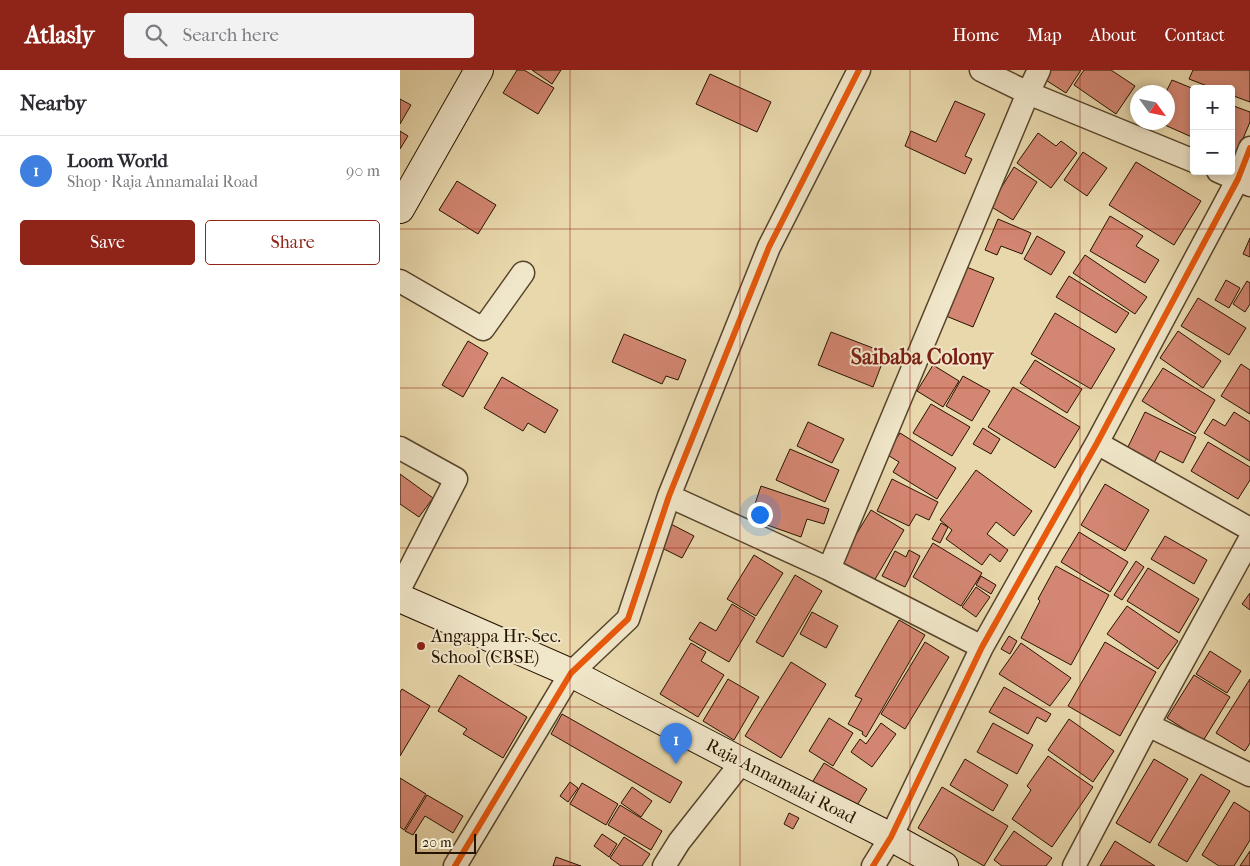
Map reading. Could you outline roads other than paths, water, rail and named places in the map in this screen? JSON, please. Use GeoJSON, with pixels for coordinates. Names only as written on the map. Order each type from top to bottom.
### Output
{"type":"FeatureCollection","features":[{"type":"Feature","properties":{"kind":"street"},"geometry":{"type":"LineString","coordinates":[[401,205],[479,70]]}},
{"type":"Feature","properties":{"kind":"street"},"geometry":{"type":"LineString","coordinates":[[455,866],[571,673],[628,619],[669,496],[769,247],[859,70]]}},
{"type":"Feature","properties":{"kind":"street"},"geometry":{"type":"LineString","coordinates":[[981,70],[1028,93],[1190,159]]}},
{"type":"Feature","properties":{"kind":"street"},"geometry":{"type":"LineString","coordinates":[[829,569],[1039,70]]}},
{"type":"Feature","properties":{"kind":"street"},"geometry":{"type":"LineString","coordinates":[[873,866],[891,837],[982,648],[1097,443],[1250,148]]}},
{"type":"Feature","properties":{"kind":"street"},"geometry":{"type":"LineString","coordinates":[[400,281],[483,329],[524,273]]}},
{"type":"Feature","properties":{"kind":"street"},"geometry":{"type":"LineString","coordinates":[[1097,443],[1250,528]]}},
{"type":"Feature","properties":{"kind":"street"},"geometry":{"type":"LineString","coordinates":[[400,448],[456,479],[400,588]]}},
{"type":"Feature","properties":{"kind":"street"},"geometry":{"type":"LineString","coordinates":[[669,496],[829,569],[982,648]]}},
{"type":"Feature","properties":{"kind":"street"},"geometry":{"type":"LineString","coordinates":[[1074,866],[1148,725],[1250,539]]}},
{"type":"Feature","properties":{"kind":"street","name":"Raja Annamalai Road"},"geometry":{"type":"LineString","coordinates":[[400,598],[571,673],[944,866]]}},
{"type":"Feature","properties":{"kind":"street"},"geometry":{"type":"LineString","coordinates":[[1148,725],[1250,775]]}},
{"type":"Feature","properties":{"kind":"street"},"geometry":{"type":"LineString","coordinates":[[664,866],[679,842],[742,762]]}},
{"type":"Feature","properties":{"kind":"place","name":"Angappa Hr. Sec. School (CBSE)"},"geometry":{"type":"Point","coordinates":[421,646]}},
{"type":"Feature","properties":{"kind":"place","name":"Loom World"},"geometry":{"type":"Point","coordinates":[676,764]}},
{"type":"Feature","properties":{"kind":"district","name":"Saibaba Colony"},"geometry":{"type":"Point","coordinates":[922,356]}}]}
